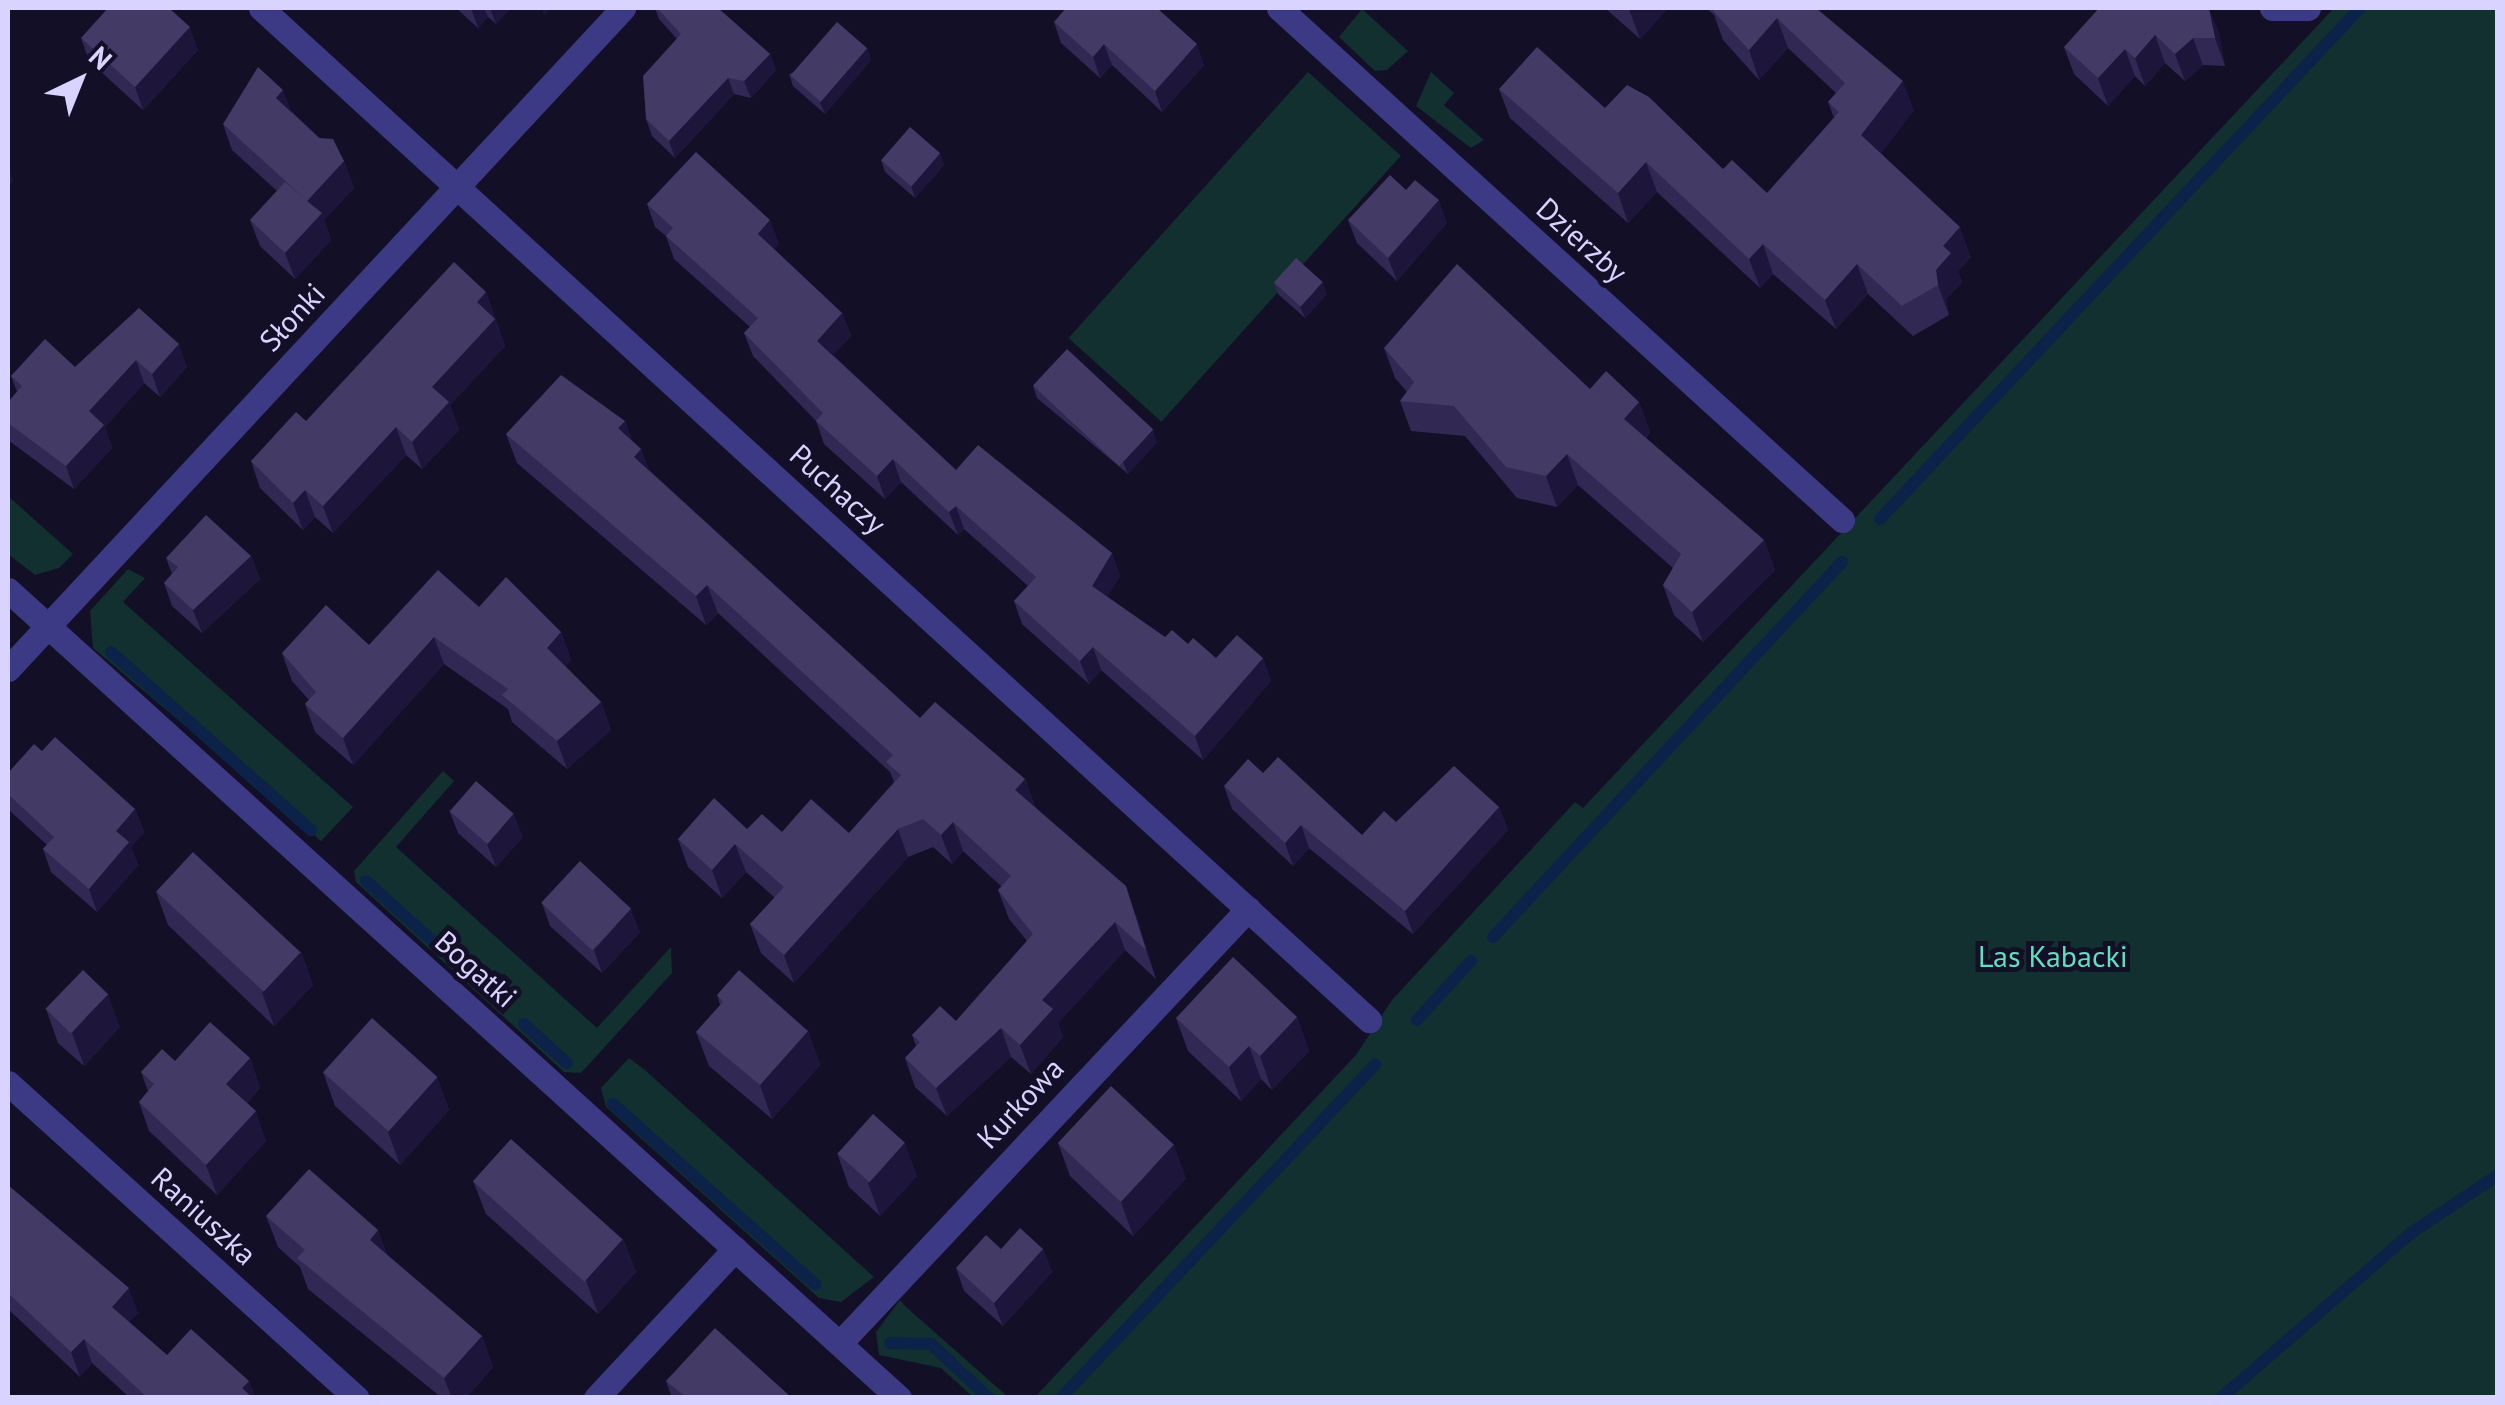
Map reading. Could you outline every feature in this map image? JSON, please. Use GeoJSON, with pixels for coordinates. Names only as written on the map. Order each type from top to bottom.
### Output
{"type":"FeatureCollection","features":[{"type":"Feature","properties":{"kind":"street","name":"Puchaczy"},"geometry":{"type":"LineString","coordinates":[[261,8],[1369,1020]]}},
{"type":"Feature","properties":{"kind":"street","name":"Słonki"},"geometry":{"type":"LineString","coordinates":[[8,669],[623,8]]}},
{"type":"Feature","properties":{"kind":"street","name":"Dzierzby"},"geometry":{"type":"LineString","coordinates":[[1279,8],[1842,520]]}},
{"type":"Feature","properties":{"kind":"street"},"geometry":{"type":"LineString","coordinates":[[2272,8],[2308,8]]}},
{"type":"Feature","properties":{"kind":"street","name":"Bogatki"},"geometry":{"type":"LineString","coordinates":[[8,590],[899,1398]]}},
{"type":"Feature","properties":{"kind":"street","name":"Kurkowa"},"geometry":{"type":"LineString","coordinates":[[840,1343],[1248,908]]}},
{"type":"Feature","properties":{"kind":"street","name":"Raniuszka"},"geometry":{"type":"LineString","coordinates":[[8,1083],[357,1398]]}},
{"type":"Feature","properties":{"kind":"street"},"geometry":{"type":"LineString","coordinates":[[596,1398],[734,1248]]}},
{"type":"Feature","properties":{"kind":"green space","name":"Las Kabacki"},"geometry":{"type":"Polygon","coordinates":[[[2334,8],[2497,8],[2497,1397],[1034,1398],[1356,1055],[1392,1000],[1575,802],[1583,808],[2334,8]]]}},
{"type":"Feature","properties":{"kind":"green space"},"geometry":{"type":"Polygon","coordinates":[[[1362,9],[1408,51],[1387,70],[1375,71],[1339,37],[1362,9]]]}},
{"type":"Feature","properties":{"kind":"green space"},"geometry":{"type":"Polygon","coordinates":[[[1308,72],[1401,156],[1161,422],[1068,338],[1308,72]]]}},
{"type":"Feature","properties":{"kind":"green space"},"geometry":{"type":"Polygon","coordinates":[[[1431,72],[1454,93],[1444,105],[1484,140],[1471,148],[1416,106],[1431,72]]]}},
{"type":"Feature","properties":{"kind":"green space"},"geometry":{"type":"Polygon","coordinates":[[[8,496],[73,554],[59,568],[35,575],[8,554],[8,496]]]}},
{"type":"Feature","properties":{"kind":"green space"},"geometry":{"type":"Polygon","coordinates":[[[128,569],[145,578],[123,602],[353,807],[321,841],[93,648],[90,611],[128,569]]]}},
{"type":"Feature","properties":{"kind":"green space"},"geometry":{"type":"Polygon","coordinates":[[[443,771],[454,781],[396,847],[597,1028],[671,947],[672,973],[581,1073],[564,1072],[356,882],[354,871],[443,771]]]}},
{"type":"Feature","properties":{"kind":"green space"},"geometry":{"type":"Polygon","coordinates":[[[629,1058],[874,1277],[841,1302],[819,1298],[606,1107],[601,1088],[629,1058]]]}},
{"type":"Feature","properties":{"kind":"green space"},"geometry":{"type":"Polygon","coordinates":[[[900,1300],[1008,1397],[973,1397],[941,1368],[879,1355],[876,1332],[900,1300]]]}},
{"type":"Feature","properties":{"kind":"building"},"geometry":{"type":"Polygon","coordinates":[[[108,8],[169,8],[190,27],[135,87],[81,38],[108,8]]]}},
{"type":"Feature","properties":{"kind":"building"},"geometry":{"type":"Polygon","coordinates":[[[657,8],[718,8],[770,54],[744,81],[728,78],[669,141],[646,119],[643,76],[681,34],[657,8]]]}},
{"type":"Feature","properties":{"kind":"building"},"geometry":{"type":"Polygon","coordinates":[[[1066,8],[1157,8],[1197,44],[1155,91],[1104,44],[1093,57],[1054,22],[1066,8]]]}},
{"type":"Feature","properties":{"kind":"building"},"geometry":{"type":"Polygon","coordinates":[[[1816,8],[1903,81],[1861,135],[1960,227],[1943,246],[1951,253],[1936,270],[1938,285],[1902,306],[1857,264],[1825,300],[1763,244],[1749,259],[1646,162],[1618,193],[1499,89],[1537,47],[1605,108],[1627,85],[1649,97],[1723,169],[1732,160],[1767,193],[1839,112],[1828,102],[1845,83],[1777,18],[1749,50],[1713,11],[1816,8]]]}},
{"type":"Feature","properties":{"kind":"building"},"geometry":{"type":"Polygon","coordinates":[[[2099,8],[2209,8],[2215,38],[2193,38],[2175,54],[2155,35],[2135,58],[2125,49],[2098,78],[2064,47],[2099,8]]]}},
{"type":"Feature","properties":{"kind":"building"},"geometry":{"type":"Polygon","coordinates":[[[837,22],[867,48],[821,102],[790,76],[837,22]]]}},
{"type":"Feature","properties":{"kind":"building"},"geometry":{"type":"Polygon","coordinates":[[[258,67],[283,90],[276,98],[319,138],[333,139],[344,161],[307,201],[322,213],[285,253],[250,220],[285,182],[304,198],[223,124],[258,67]]]}},
{"type":"Feature","properties":{"kind":"building"},"geometry":{"type":"Polygon","coordinates":[[[910,127],[940,153],[911,186],[881,160],[910,127]]]}},
{"type":"Feature","properties":{"kind":"building"},"geometry":{"type":"Polygon","coordinates":[[[696,152],[770,220],[758,234],[842,313],[817,341],[956,470],[978,445],[1112,553],[1092,586],[1165,637],[1172,630],[1188,644],[1193,638],[1216,658],[1237,635],[1263,658],[1195,736],[1093,647],[1080,661],[1014,601],[1036,577],[956,506],[949,512],[893,459],[877,476],[816,421],[823,413],[744,333],[758,318],[666,236],[673,228],[647,204],[696,152]]]}},
{"type":"Feature","properties":{"kind":"building"},"geometry":{"type":"Polygon","coordinates":[[[1390,175],[1406,190],[1415,180],[1439,200],[1388,258],[1348,220],[1390,175]]]}},
{"type":"Feature","properties":{"kind":"building"},"geometry":{"type":"Polygon","coordinates":[[[1296,258],[1323,282],[1301,307],[1274,283],[1296,258]]]}},
{"type":"Feature","properties":{"kind":"building"},"geometry":{"type":"Polygon","coordinates":[[[454,262],[486,292],[477,302],[495,319],[432,387],[449,402],[412,442],[396,427],[323,506],[305,490],[293,503],[251,461],[296,412],[306,421],[454,262]]]}},
{"type":"Feature","properties":{"kind":"building"},"geometry":{"type":"Polygon","coordinates":[[[1457,264],[1590,389],[1606,371],[1639,402],[1624,419],[1764,540],[1692,612],[1663,585],[1681,554],[1567,454],[1546,476],[1506,467],[1454,406],[1400,401],[1414,382],[1384,348],[1457,264]]]}},
{"type":"Feature","properties":{"kind":"building"},"geometry":{"type":"Polygon","coordinates":[[[139,308],[179,344],[152,374],[136,360],[89,411],[104,425],[66,466],[8,423],[8,402],[22,386],[11,376],[45,339],[75,367],[139,308]]]}},
{"type":"Feature","properties":{"kind":"building"},"geometry":{"type":"Polygon","coordinates":[[[1067,349],[1153,429],[1119,466],[1033,386],[1067,349]]]}},
{"type":"Feature","properties":{"kind":"building"},"geometry":{"type":"Polygon","coordinates":[[[561,375],[625,421],[618,428],[641,449],[634,457],[920,718],[935,702],[1025,779],[1015,790],[1126,886],[1146,950],[1115,922],[1042,1000],[1053,1009],[1020,1045],[1001,1028],[936,1088],[905,1058],[920,1042],[912,1035],[940,1006],[956,1021],[1033,934],[998,890],[1011,876],[953,822],[941,835],[923,819],[898,829],[784,955],[750,924],[784,887],[735,844],[712,870],[678,839],[714,798],[747,829],[762,814],[782,832],[811,799],[849,833],[901,775],[886,762],[893,755],[707,585],[696,596],[506,434],[561,375]]]}},
{"type":"Feature","properties":{"kind":"building"},"geometry":{"type":"Polygon","coordinates":[[[206,515],[251,556],[193,610],[164,583],[178,567],[166,558],[206,515]]]}},
{"type":"Feature","properties":{"kind":"building"},"geometry":{"type":"Polygon","coordinates":[[[438,570],[479,607],[506,577],[561,632],[547,648],[601,702],[557,741],[502,695],[508,689],[434,637],[343,738],[305,704],[316,692],[282,653],[326,605],[369,645],[438,570]]]}},
{"type":"Feature","properties":{"kind":"building"},"geometry":{"type":"Polygon","coordinates":[[[55,737],[135,809],[116,831],[129,842],[89,889],[43,849],[54,837],[8,794],[8,773],[34,744],[42,751],[55,737]]]}},
{"type":"Feature","properties":{"kind":"building"},"geometry":{"type":"Polygon","coordinates":[[[1278,757],[1362,835],[1384,811],[1396,822],[1454,766],[1499,807],[1405,911],[1301,825],[1285,843],[1224,786],[1248,759],[1263,773],[1278,757]]]}},
{"type":"Feature","properties":{"kind":"building"},"geometry":{"type":"Polygon","coordinates":[[[476,781],[514,814],[487,844],[450,811],[476,781]]]}},
{"type":"Feature","properties":{"kind":"building"},"geometry":{"type":"Polygon","coordinates":[[[193,852],[301,952],[264,992],[156,891],[193,852]]]}},
{"type":"Feature","properties":{"kind":"building"},"geometry":{"type":"Polygon","coordinates":[[[580,861],[631,909],[592,950],[541,903],[580,861]]]}},
{"type":"Feature","properties":{"kind":"building"},"geometry":{"type":"Polygon","coordinates":[[[1233,957],[1297,1017],[1260,1056],[1249,1046],[1229,1067],[1176,1018],[1233,957]]]}},
{"type":"Feature","properties":{"kind":"building"},"geometry":{"type":"Polygon","coordinates":[[[83,970],[108,994],[71,1033],[45,1009],[83,970]]]}},
{"type":"Feature","properties":{"kind":"building"},"geometry":{"type":"Polygon","coordinates":[[[739,970],[808,1031],[760,1085],[696,1032],[723,1002],[717,995],[739,970]]]}},
{"type":"Feature","properties":{"kind":"building"},"geometry":{"type":"Polygon","coordinates":[[[372,1018],[437,1077],[389,1131],[323,1072],[372,1018]]]}},
{"type":"Feature","properties":{"kind":"building"},"geometry":{"type":"Polygon","coordinates":[[[210,1022],[250,1058],[226,1084],[256,1111],[206,1165],[139,1102],[154,1084],[141,1072],[162,1049],[175,1061],[210,1022]]]}},
{"type":"Feature","properties":{"kind":"building"},"geometry":{"type":"Polygon","coordinates":[[[1111,1086],[1174,1145],[1121,1202],[1058,1143],[1111,1086]]]}},
{"type":"Feature","properties":{"kind":"building"},"geometry":{"type":"Polygon","coordinates":[[[873,1114],[905,1143],[869,1182],[838,1153],[873,1114]]]}},
{"type":"Feature","properties":{"kind":"building"},"geometry":{"type":"Polygon","coordinates":[[[511,1139],[622,1239],[584,1282],[473,1181],[511,1139]]]}},
{"type":"Feature","properties":{"kind":"building"},"geometry":{"type":"Polygon","coordinates":[[[309,1169],[378,1230],[370,1240],[482,1336],[444,1378],[297,1258],[305,1250],[266,1216],[309,1169]]]}},
{"type":"Feature","properties":{"kind":"building"},"geometry":{"type":"Polygon","coordinates":[[[8,1185],[129,1288],[112,1307],[167,1355],[191,1329],[249,1381],[242,1388],[253,1398],[148,1398],[84,1339],[71,1352],[8,1293],[8,1185]]]}},
{"type":"Feature","properties":{"kind":"building"},"geometry":{"type":"Polygon","coordinates":[[[1020,1228],[1043,1249],[994,1303],[956,1268],[986,1235],[1001,1249],[1020,1228]]]}},
{"type":"Feature","properties":{"kind":"building"},"geometry":{"type":"Polygon","coordinates":[[[715,1328],[792,1398],[687,1398],[666,1381],[715,1328]]]}},
{"type":"Feature","properties":{"kind":"waterway"},"geometry":{"type":"LineString","coordinates":[[1880,519],[2360,8]]}},
{"type":"Feature","properties":{"kind":"waterway"},"geometry":{"type":"LineString","coordinates":[[1493,937],[1842,562]]}},
{"type":"Feature","properties":{"kind":"waterway"},"geometry":{"type":"LineString","coordinates":[[111,652],[311,830]]}},
{"type":"Feature","properties":{"kind":"waterway"},"geometry":{"type":"LineString","coordinates":[[366,881],[487,990]]}},
{"type":"Feature","properties":{"kind":"waterway"},"geometry":{"type":"LineString","coordinates":[[1417,1020],[1471,961]]}},
{"type":"Feature","properties":{"kind":"waterway"},"geometry":{"type":"LineString","coordinates":[[524,1024],[567,1063]]}},
{"type":"Feature","properties":{"kind":"waterway"},"geometry":{"type":"LineString","coordinates":[[1061,1398],[1375,1065]]}},
{"type":"Feature","properties":{"kind":"waterway"},"geometry":{"type":"LineString","coordinates":[[613,1104],[815,1284]]}},
{"type":"Feature","properties":{"kind":"waterway"},"geometry":{"type":"LineString","coordinates":[[2221,1398],[2411,1233],[2498,1175]]}},
{"type":"Feature","properties":{"kind":"waterway"},"geometry":{"type":"LineString","coordinates":[[890,1343],[931,1344],[989,1398]]}}]}
